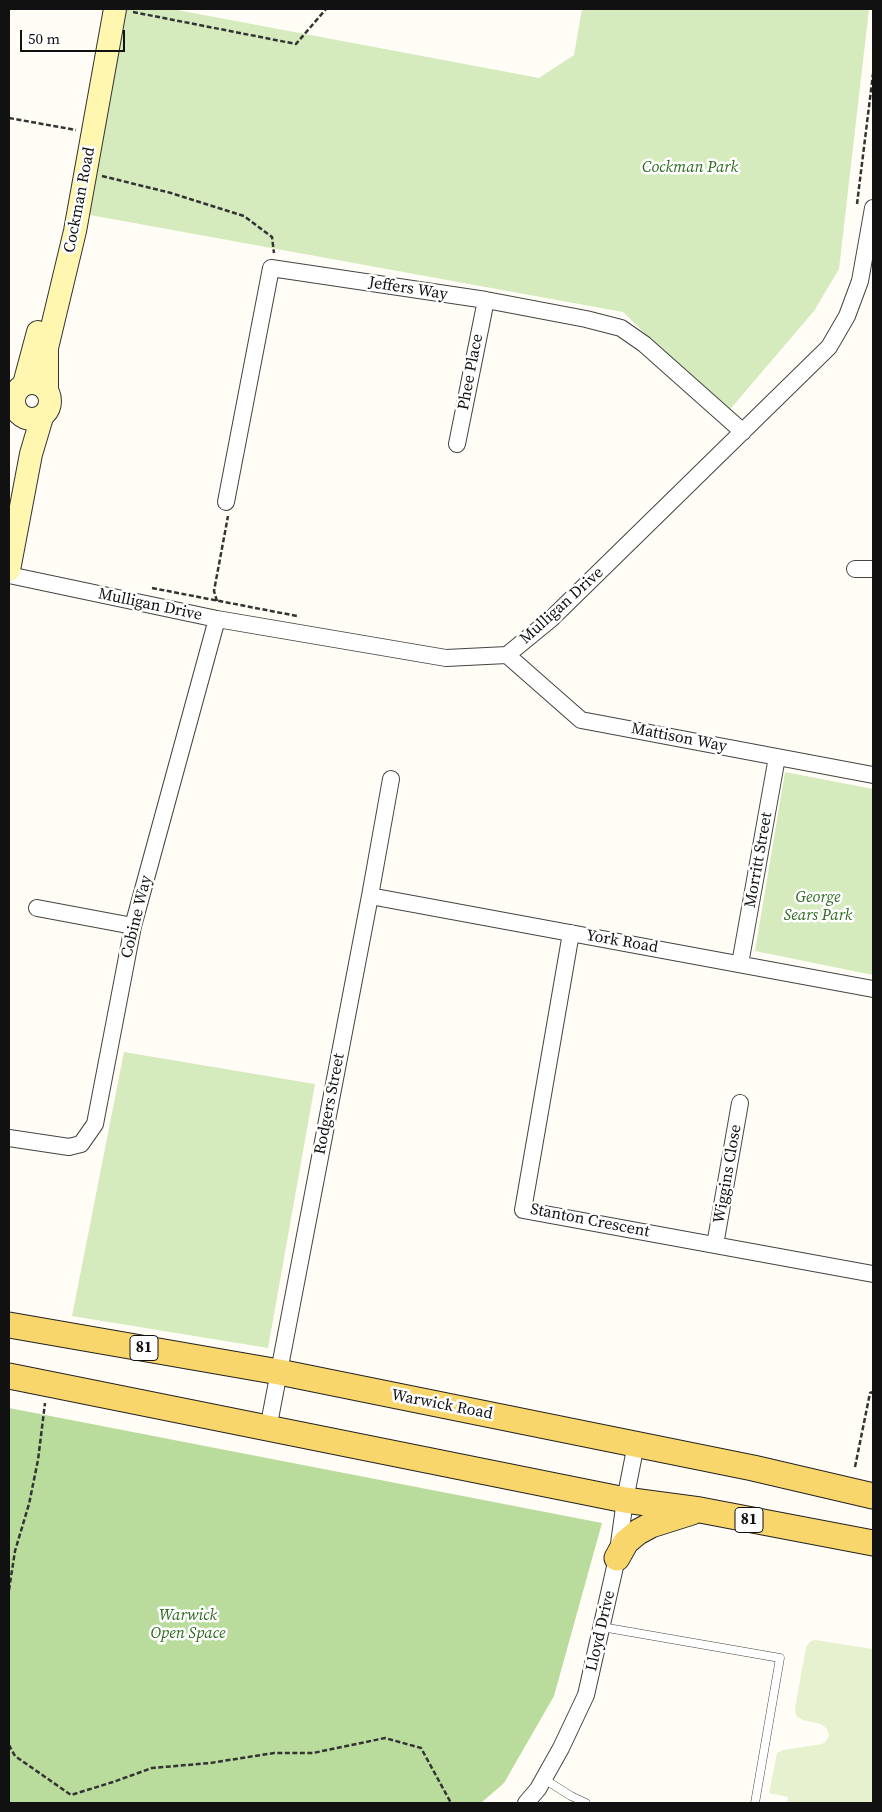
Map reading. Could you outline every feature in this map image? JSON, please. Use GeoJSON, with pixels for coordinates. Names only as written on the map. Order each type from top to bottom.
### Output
{"type":"FeatureCollection","features":[{"type":"Feature","properties":{"kind":"main road","name":"Cockman Road"},"geometry":{"type":"LineString","coordinates":[[9,513],[20,449],[15,398],[39,330],[49,278],[62,229],[80,130],[114,9]]}},
{"type":"Feature","properties":{"kind":"main road","name":"Cockman Road"},"geometry":{"type":"LineString","coordinates":[[47,390],[47,348],[86,173],[114,9]]}},
{"type":"Feature","properties":{"kind":"main road"},"geometry":{"type":"LineString","coordinates":[[37,383],[47,390],[50,405],[47,412],[42,416],[29,419],[15,398],[37,383]]}},
{"type":"Feature","properties":{"kind":"main road"},"geometry":{"type":"LineString","coordinates":[[9,570],[31,454],[42,416]]}},
{"type":"Feature","properties":{"kind":"main road","name":"Warwick Road"},"geometry":{"type":"LineString","coordinates":[[9,1324],[279,1372],[753,1468],[873,1496]]}},
{"type":"Feature","properties":{"kind":"main road","name":"81"},"geometry":{"type":"LineString","coordinates":[[9,1376],[625,1500],[700,1510],[873,1543]]}},
{"type":"Feature","properties":{"kind":"main road"},"geometry":{"type":"LineString","coordinates":[[617,1558],[626,1542],[638,1532],[651,1525],[700,1510]]}},
{"type":"Feature","properties":{"kind":"street","name":"Mulligan Drive"},"geometry":{"type":"LineString","coordinates":[[9,576],[217,619],[446,658],[507,655],[551,619],[829,347],[847,316],[860,282],[873,208]]}},
{"type":"Feature","properties":{"kind":"street","name":"Jeffers Way"},"geometry":{"type":"LineString","coordinates":[[271,268],[486,300],[586,319],[621,328],[644,344],[742,432]]}},
{"type":"Feature","properties":{"kind":"street"},"geometry":{"type":"LineString","coordinates":[[226,502],[271,268]]}},
{"type":"Feature","properties":{"kind":"street","name":"Phee Place"},"geometry":{"type":"LineString","coordinates":[[457,444],[486,300]]}},
{"type":"Feature","properties":{"kind":"street"},"geometry":{"type":"LineString","coordinates":[[855,569],[873,569]]}},
{"type":"Feature","properties":{"kind":"street","name":"Cobine Way"},"geometry":{"type":"LineString","coordinates":[[9,1138],[69,1147],[81,1144],[95,1124],[133,926],[217,619]]}},
{"type":"Feature","properties":{"kind":"street","name":"Mattison Way"},"geometry":{"type":"LineString","coordinates":[[507,655],[581,720],[873,775]]}},
{"type":"Feature","properties":{"kind":"street","name":"Morritt Street"},"geometry":{"type":"LineString","coordinates":[[740,964],[777,757]]}},
{"type":"Feature","properties":{"kind":"street","name":"Rodgers Street"},"geometry":{"type":"LineString","coordinates":[[268,1429],[391,779]]}},
{"type":"Feature","properties":{"kind":"street","name":"York Road"},"geometry":{"type":"LineString","coordinates":[[370,896],[873,989]]}},
{"type":"Feature","properties":{"kind":"street"},"geometry":{"type":"LineString","coordinates":[[37,908],[133,926]]}},
{"type":"Feature","properties":{"kind":"street","name":"Stanton Crescent"},"geometry":{"type":"LineString","coordinates":[[570,933],[523,1210],[873,1274]]}},
{"type":"Feature","properties":{"kind":"street","name":"Wiggins Close"},"geometry":{"type":"LineString","coordinates":[[715,1245],[740,1102]]}},
{"type":"Feature","properties":{"kind":"street","name":"Lloyd Drive"},"geometry":{"type":"LineString","coordinates":[[526,1803],[544,1779],[586,1696],[617,1558],[625,1500],[636,1444]]}},
{"type":"Feature","properties":{"kind":"lane"},"geometry":{"type":"LineString","coordinates":[[602,1627],[780,1658],[755,1803]]}},
{"type":"Feature","properties":{"kind":"lane"},"geometry":{"type":"LineString","coordinates":[[544,1779],[586,1803]]}},
{"type":"Feature","properties":{"kind":"path"},"geometry":{"type":"LineString","coordinates":[[114,9],[296,44],[326,9]]}},
{"type":"Feature","properties":{"kind":"path"},"geometry":{"type":"LineString","coordinates":[[857,204],[873,74]]}},
{"type":"Feature","properties":{"kind":"path"},"geometry":{"type":"LineString","coordinates":[[9,118],[80,130]]}},
{"type":"Feature","properties":{"kind":"path"},"geometry":{"type":"LineString","coordinates":[[86,173],[171,193],[244,216],[272,237],[274,248],[271,268]]}},
{"type":"Feature","properties":{"kind":"path"},"geometry":{"type":"LineString","coordinates":[[217,601],[214,592],[228,518],[226,502]]}},
{"type":"Feature","properties":{"kind":"path"},"geometry":{"type":"LineString","coordinates":[[150,588],[303,617]]}},
{"type":"Feature","properties":{"kind":"path"},"geometry":{"type":"LineString","coordinates":[[855,1467],[870,1393],[873,1392]]}},
{"type":"Feature","properties":{"kind":"path"},"geometry":{"type":"LineString","coordinates":[[9,1590],[15,1551],[29,1504],[38,1460],[46,1399]]}},
{"type":"Feature","properties":{"kind":"path"},"geometry":{"type":"LineString","coordinates":[[9,1745],[15,1756],[71,1794],[152,1768],[210,1763],[274,1753],[313,1753],[385,1738],[420,1748],[451,1803]]}},
{"type":"Feature","properties":{"kind":"green space","name":"Cockman Park"},"geometry":{"type":"Polygon","coordinates":[[[125,9],[172,9],[539,78],[574,55],[582,9],[869,9],[839,269],[814,311],[726,414],[623,312],[90,215],[125,9]]]}},
{"type":"Feature","properties":{"kind":"green space","name":"George Sears Park"},"geometry":{"type":"Polygon","coordinates":[[[785,772],[873,789],[873,975],[755,951],[785,772]]]}},
{"type":"Feature","properties":{"kind":"green space"},"geometry":{"type":"Polygon","coordinates":[[[124,1052],[315,1084],[268,1348],[72,1316],[124,1052]]]}},
{"type":"Feature","properties":{"kind":"green space","name":"Warwick Open Space"},"geometry":{"type":"Polygon","coordinates":[[[9,1408],[602,1523],[554,1696],[504,1783],[481,1803],[9,1803],[9,1408]]]}},
{"type":"Feature","properties":{"kind":"green space"},"geometry":{"type":"Polygon","coordinates":[[[815,1640],[873,1649],[873,1803],[787,1803],[788,1797],[769,1793],[777,1753],[783,1750],[822,1744],[829,1736],[827,1729],[821,1724],[803,1720],[796,1716],[795,1708],[806,1647],[811,1641],[815,1640]]]}}]}
